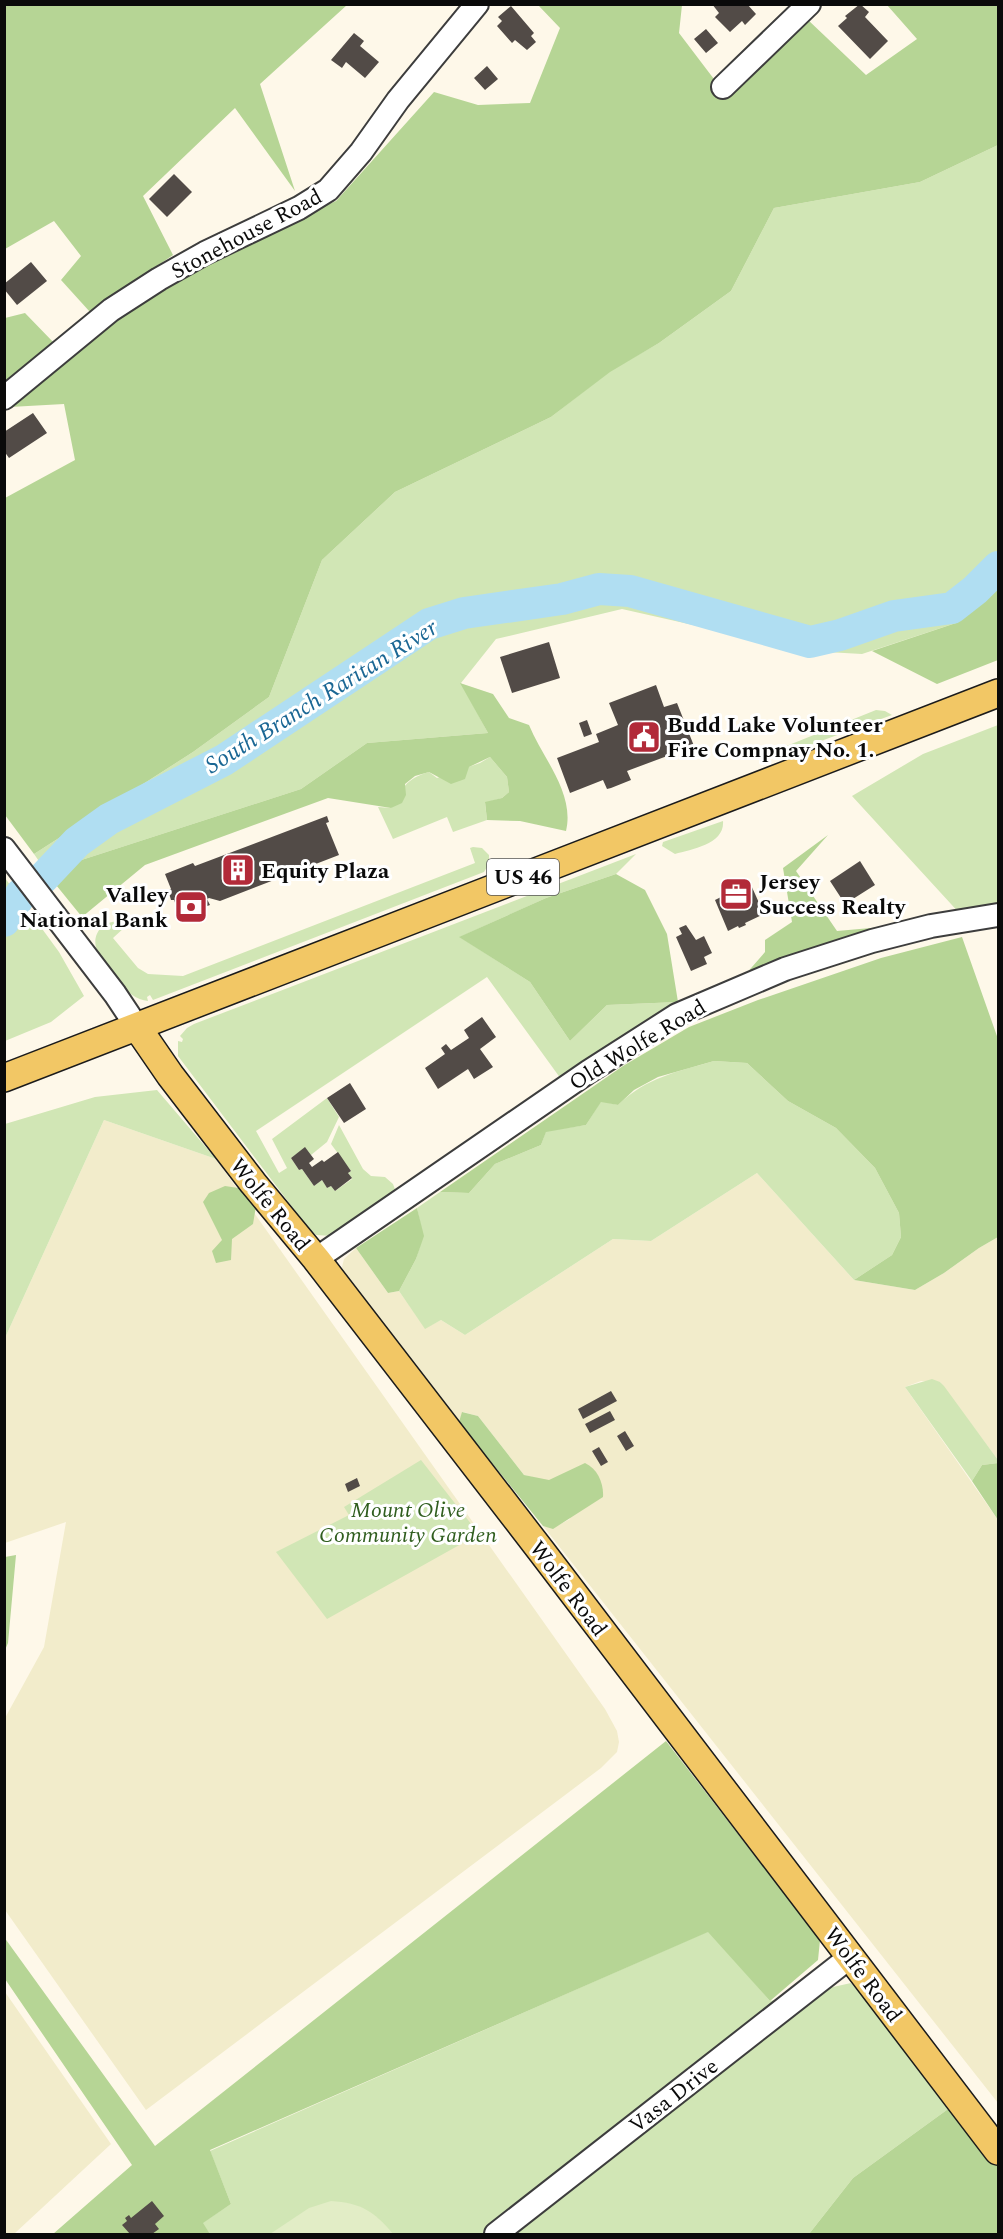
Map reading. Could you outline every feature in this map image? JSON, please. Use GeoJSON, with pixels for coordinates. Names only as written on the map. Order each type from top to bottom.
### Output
{"type":"FeatureCollection","features":[{"type":"Feature","properties":{"kind":"main road","name":"US 46"},"geometry":{"type":"LineString","coordinates":[[4,1078],[999,693]]}},
{"type":"Feature","properties":{"kind":"main road","name":"Wolfe Road"},"geometry":{"type":"LineString","coordinates":[[137,1027],[177,1084],[253,1183],[316,1259],[999,2151]]}},
{"type":"Feature","properties":{"kind":"street","name":"Stonehouse Road"},"geometry":{"type":"LineString","coordinates":[[4,398],[111,310],[159,279],[205,253],[299,208],[328,190],[361,152],[398,100],[477,4]]}},
{"type":"Feature","properties":{"kind":"street"},"geometry":{"type":"LineString","coordinates":[[723,87],[809,4]]}},
{"type":"Feature","properties":{"kind":"street"},"geometry":{"type":"LineString","coordinates":[[4,849],[116,994],[137,1027]]}},
{"type":"Feature","properties":{"kind":"street","name":"Old Wolfe Road"},"geometry":{"type":"LineString","coordinates":[[316,1259],[588,1072],[677,1015],[785,969],[872,941],[931,926],[999,915]]}},
{"type":"Feature","properties":{"kind":"street","name":"Vasa Drive"},"geometry":{"type":"LineString","coordinates":[[496,2235],[850,1957]]}},
{"type":"Feature","properties":{"kind":"green space"},"geometry":{"type":"Polygon","coordinates":[[[5,5],[347,5],[260,84],[295,191],[235,108],[143,196],[173,255],[90,312],[61,280],[81,256],[54,221],[5,249],[5,5]]]}},
{"type":"Feature","properties":{"kind":"green space"},"geometry":{"type":"Polygon","coordinates":[[[538,5],[682,5],[679,33],[723,91],[807,19],[866,75],[917,39],[887,5],[998,5],[998,145],[920,182],[774,208],[731,291],[659,343],[610,372],[551,417],[395,492],[322,560],[269,697],[193,752],[34,854],[5,815],[5,498],[75,460],[64,404],[10,407],[120,309],[215,255],[336,201],[434,92],[478,105],[530,103],[560,28],[538,5]]]}},
{"type":"Feature","properties":{"kind":"green space"},"geometry":{"type":"Polygon","coordinates":[[[998,145],[998,579],[956,623],[862,654],[809,651],[622,609],[496,639],[461,683],[488,733],[367,743],[301,789],[66,865],[52,880],[34,854],[193,752],[269,697],[322,560],[395,492],[551,417],[610,371],[659,343],[731,291],[774,208],[920,182],[998,145]]]}},
{"type":"Feature","properties":{"kind":"green space"},"geometry":{"type":"Polygon","coordinates":[[[25,313],[55,344],[5,384],[5,318],[25,313]]]}},
{"type":"Feature","properties":{"kind":"green space"},"geometry":{"type":"Polygon","coordinates":[[[998,579],[998,660],[937,684],[872,651],[956,623],[998,579]]]}},
{"type":"Feature","properties":{"kind":"green space"},"geometry":{"type":"Polygon","coordinates":[[[460,683],[493,694],[509,718],[529,725],[562,790],[568,817],[566,831],[520,821],[487,820],[485,802],[502,798],[509,792],[507,777],[490,757],[469,767],[465,779],[451,784],[429,772],[415,776],[405,784],[406,795],[402,803],[391,808],[328,798],[145,865],[82,917],[52,880],[66,865],[301,789],[367,743],[488,733],[460,683]]]}},
{"type":"Feature","properties":{"kind":"green space"},"geometry":{"type":"Polygon","coordinates":[[[876,710],[892,715],[780,756],[775,755],[774,751],[876,710]]]}},
{"type":"Feature","properties":{"kind":"green space"},"geometry":{"type":"Polygon","coordinates":[[[998,725],[998,909],[962,916],[852,796],[923,754],[998,725]]]}},
{"type":"Feature","properties":{"kind":"green space"},"geometry":{"type":"Polygon","coordinates":[[[490,757],[507,777],[509,792],[502,798],[485,803],[487,820],[453,832],[447,817],[393,839],[378,807],[391,808],[406,785],[421,775],[429,772],[437,778],[480,763],[490,757]]]}},
{"type":"Feature","properties":{"kind":"green space"},"geometry":{"type":"Polygon","coordinates":[[[723,821],[719,835],[706,844],[675,854],[662,846],[663,842],[723,821]]]}},
{"type":"Feature","properties":{"kind":"green space"},"geometry":{"type":"Polygon","coordinates":[[[828,835],[796,871],[837,931],[882,927],[745,975],[765,952],[765,940],[792,922],[783,868],[828,835]]]}},
{"type":"Feature","properties":{"kind":"green space"},"geometry":{"type":"Polygon","coordinates":[[[470,848],[482,848],[489,855],[489,864],[484,872],[153,1000],[150,995],[147,997],[148,1001],[132,995],[113,974],[96,946],[97,934],[104,925],[122,923],[125,927],[113,938],[138,968],[148,974],[183,976],[475,863],[470,848]]]}},
{"type":"Feature","properties":{"kind":"green space"},"geometry":{"type":"Polygon","coordinates":[[[636,854],[616,874],[546,898],[460,937],[530,982],[570,1041],[607,1005],[678,1002],[561,1079],[487,977],[256,1131],[279,1173],[287,1168],[272,1139],[327,1098],[339,1117],[327,1142],[311,1155],[305,1148],[291,1158],[299,1170],[302,1169],[314,1186],[322,1180],[327,1188],[331,1186],[335,1191],[352,1179],[348,1173],[351,1171],[331,1144],[339,1125],[363,1169],[371,1176],[385,1177],[393,1184],[396,1192],[332,1236],[316,1235],[308,1228],[178,1056],[178,1041],[182,1042],[183,1039],[180,1036],[194,1024],[636,854]]]}},
{"type":"Feature","properties":{"kind":"green space"},"geometry":{"type":"Polygon","coordinates":[[[616,874],[645,890],[667,934],[678,1002],[607,1005],[570,1041],[530,982],[459,937],[546,898],[616,874]]]}},
{"type":"Feature","properties":{"kind":"green space"},"geometry":{"type":"Polygon","coordinates":[[[5,878],[59,952],[84,996],[51,1022],[5,1041],[5,878]]]}},
{"type":"Feature","properties":{"kind":"green space"},"geometry":{"type":"Polygon","coordinates":[[[962,937],[998,1039],[998,1237],[915,1290],[854,1280],[892,1255],[901,1237],[899,1213],[875,1168],[836,1128],[788,1101],[747,1063],[714,1061],[658,1077],[634,1090],[618,1105],[601,1102],[586,1125],[546,1132],[541,1145],[495,1164],[469,1193],[440,1192],[623,1066],[689,1027],[758,1000],[881,958],[962,937]]]}},
{"type":"Feature","properties":{"kind":"green space"},"geometry":{"type":"Polygon","coordinates":[[[714,1061],[747,1063],[788,1101],[836,1128],[875,1168],[899,1213],[901,1237],[892,1255],[854,1280],[757,1173],[651,1241],[613,1239],[465,1335],[441,1320],[425,1329],[399,1291],[416,1259],[423,1236],[417,1208],[440,1192],[469,1193],[495,1164],[541,1145],[546,1131],[586,1125],[601,1101],[618,1105],[651,1082],[675,1072],[714,1061]]]}},
{"type":"Feature","properties":{"kind":"green space"},"geometry":{"type":"Polygon","coordinates":[[[157,1090],[216,1159],[104,1120],[5,1338],[5,1124],[95,1097],[157,1090]]]}},
{"type":"Feature","properties":{"kind":"green space"},"geometry":{"type":"Polygon","coordinates":[[[104,1120],[216,1159],[605,1709],[617,1731],[619,1742],[617,1752],[601,1768],[146,2110],[5,1910],[5,1718],[44,1647],[66,1522],[5,1543],[5,1338],[104,1120]]]}},
{"type":"Feature","properties":{"kind":"green space"},"geometry":{"type":"Polygon","coordinates":[[[757,1173],[854,1280],[915,1290],[998,1237],[998,1460],[940,1382],[921,1381],[905,1387],[998,1520],[998,2103],[543,1526],[553,1528],[570,1519],[549,1481],[524,1475],[478,1416],[463,1412],[459,1422],[352,1289],[342,1267],[344,1259],[356,1248],[388,1293],[399,1291],[425,1328],[441,1320],[465,1335],[613,1239],[651,1241],[757,1173]]]}},
{"type":"Feature","properties":{"kind":"green space"},"geometry":{"type":"Polygon","coordinates":[[[225,1186],[245,1189],[256,1206],[253,1224],[232,1239],[231,1260],[216,1263],[212,1251],[222,1240],[203,1202],[209,1193],[225,1186]]]}},
{"type":"Feature","properties":{"kind":"green space"},"geometry":{"type":"Polygon","coordinates":[[[417,1208],[424,1236],[416,1259],[399,1291],[388,1293],[356,1248],[417,1208]]]}},
{"type":"Feature","properties":{"kind":"green space"},"geometry":{"type":"Polygon","coordinates":[[[932,1379],[944,1386],[998,1460],[998,1463],[982,1465],[972,1481],[905,1387],[932,1379]]]}},
{"type":"Feature","properties":{"kind":"green space"},"geometry":{"type":"Polygon","coordinates":[[[462,1412],[478,1416],[524,1475],[549,1480],[585,1463],[599,1477],[603,1497],[553,1529],[543,1526],[459,1422],[462,1412]]]}},
{"type":"Feature","properties":{"kind":"green space","name":"Mount Olive Community Garden"},"geometry":{"type":"Polygon","coordinates":[[[421,1460],[479,1534],[327,1619],[276,1552],[349,1515],[344,1507],[421,1460]]]}},
{"type":"Feature","properties":{"kind":"green space"},"geometry":{"type":"Polygon","coordinates":[[[998,1463],[998,1520],[972,1481],[982,1465],[998,1463]]]}},
{"type":"Feature","properties":{"kind":"green space"},"geometry":{"type":"Polygon","coordinates":[[[16,1555],[8,1643],[5,1650],[5,1557],[16,1555]]]}},
{"type":"Feature","properties":{"kind":"green space"},"geometry":{"type":"Polygon","coordinates":[[[666,1741],[820,1940],[818,1960],[770,2001],[708,1932],[210,2150],[231,2204],[203,2223],[210,2234],[53,2234],[132,2165],[5,1979],[4,1937],[155,2146],[666,1741]]]}},
{"type":"Feature","properties":{"kind":"green space"},"geometry":{"type":"Polygon","coordinates":[[[709,1931],[770,2001],[851,1983],[955,2104],[853,2178],[809,2234],[210,2234],[202,2223],[231,2204],[210,2151],[709,1931]]]}},
{"type":"Feature","properties":{"kind":"green space"},"geometry":{"type":"Polygon","coordinates":[[[5,1992],[111,2144],[14,2234],[4,2234],[5,1992]]]}},
{"type":"Feature","properties":{"kind":"green space"},"geometry":{"type":"Polygon","coordinates":[[[955,2104],[998,2161],[998,2234],[809,2234],[853,2178],[955,2104]]]}},
{"type":"Feature","properties":{"kind":"green space"},"geometry":{"type":"Polygon","coordinates":[[[331,2201],[359,2206],[380,2219],[393,2234],[270,2234],[309,2208],[331,2201]]]}},
{"type":"Feature","properties":{"kind":"building"},"geometry":{"type":"Polygon","coordinates":[[[712,4],[747,4],[756,14],[745,25],[742,21],[730,32],[715,17],[719,13],[712,4]]]}},
{"type":"Feature","properties":{"kind":"building"},"geometry":{"type":"Polygon","coordinates":[[[860,4],[869,12],[865,17],[888,41],[870,59],[838,26],[847,18],[845,16],[860,4]]]}},
{"type":"Feature","properties":{"kind":"building"},"geometry":{"type":"Polygon","coordinates":[[[511,6],[534,33],[531,36],[536,42],[527,50],[515,40],[512,43],[497,26],[502,21],[498,17],[511,6]]]}},
{"type":"Feature","properties":{"kind":"building"},"geometry":{"type":"Polygon","coordinates":[[[706,29],[718,43],[706,53],[694,39],[706,29]]]}},
{"type":"Feature","properties":{"kind":"building"},"geometry":{"type":"Polygon","coordinates":[[[354,33],[364,41],[360,46],[379,62],[365,78],[346,62],[342,68],[331,60],[354,33]]]}},
{"type":"Feature","properties":{"kind":"building"},"geometry":{"type":"Polygon","coordinates":[[[487,66],[498,79],[485,90],[474,78],[487,66]]]}},
{"type":"Feature","properties":{"kind":"building"},"geometry":{"type":"Polygon","coordinates":[[[174,174],[192,192],[167,217],[149,199],[174,174]]]}},
{"type":"Feature","properties":{"kind":"building"},"geometry":{"type":"Polygon","coordinates":[[[31,262],[47,281],[17,305],[4,289],[4,284],[31,262]]]}},
{"type":"Feature","properties":{"kind":"building"},"geometry":{"type":"Polygon","coordinates":[[[33,413],[47,433],[9,458],[4,451],[4,432],[33,413]]]}},
{"type":"Feature","properties":{"kind":"building"},"geometry":{"type":"Polygon","coordinates":[[[549,642],[560,678],[512,693],[500,657],[549,642]]]}},
{"type":"Feature","properties":{"kind":"building","name":"Budd Lake Volunteer Fire Compnay No. 1."},"geometry":{"type":"Polygon","coordinates":[[[656,685],[664,707],[677,703],[694,746],[627,771],[631,780],[611,788],[607,789],[603,780],[570,793],[557,758],[599,742],[596,734],[618,725],[609,703],[656,685]]]}},
{"type":"Feature","properties":{"kind":"building"},"geometry":{"type":"Polygon","coordinates":[[[587,720],[592,734],[584,737],[579,723],[587,720]]]}},
{"type":"Feature","properties":{"kind":"building","name":"Equity Plaza"},"geometry":{"type":"Polygon","coordinates":[[[327,816],[329,822],[326,823],[339,855],[220,901],[209,898],[207,899],[210,905],[180,916],[174,900],[171,900],[168,890],[171,889],[165,874],[193,863],[195,866],[327,816]]]}},
{"type":"Feature","properties":{"kind":"building"},"geometry":{"type":"Polygon","coordinates":[[[860,861],[875,885],[845,904],[830,881],[860,861]]]}},
{"type":"Feature","properties":{"kind":"building"},"geometry":{"type":"Polygon","coordinates":[[[751,885],[764,914],[745,923],[746,925],[728,931],[715,900],[741,887],[742,889],[751,885]]]}},
{"type":"Feature","properties":{"kind":"building"},"geometry":{"type":"Polygon","coordinates":[[[686,925],[696,940],[704,936],[712,953],[704,957],[707,964],[691,971],[676,937],[682,934],[679,928],[686,925]]]}},
{"type":"Feature","properties":{"kind":"building"},"geometry":{"type":"Polygon","coordinates":[[[482,1017],[496,1037],[480,1049],[493,1067],[474,1079],[468,1069],[438,1089],[425,1068],[445,1054],[441,1048],[446,1044],[451,1050],[469,1038],[464,1030],[482,1017]]]}},
{"type":"Feature","properties":{"kind":"building"},"geometry":{"type":"Polygon","coordinates":[[[350,1083],[366,1109],[344,1123],[327,1098],[350,1083]]]}},
{"type":"Feature","properties":{"kind":"building"},"geometry":{"type":"Polygon","coordinates":[[[305,1147],[314,1159],[309,1163],[312,1167],[338,1152],[351,1171],[348,1173],[352,1178],[335,1191],[331,1186],[327,1188],[322,1180],[314,1186],[291,1158],[305,1147]]]}},
{"type":"Feature","properties":{"kind":"building"},"geometry":{"type":"Polygon","coordinates":[[[611,1391],[617,1401],[583,1419],[578,1409],[611,1391]]]}},
{"type":"Feature","properties":{"kind":"building"},"geometry":{"type":"Polygon","coordinates":[[[610,1411],[615,1420],[590,1433],[585,1424],[610,1411]]]}},
{"type":"Feature","properties":{"kind":"building"},"geometry":{"type":"Polygon","coordinates":[[[625,1431],[634,1446],[626,1451],[617,1436],[625,1431]]]}},
{"type":"Feature","properties":{"kind":"building"},"geometry":{"type":"Polygon","coordinates":[[[599,1447],[608,1462],[601,1466],[592,1451],[599,1447]]]}},
{"type":"Feature","properties":{"kind":"building"},"geometry":{"type":"Polygon","coordinates":[[[357,1478],[360,1486],[348,1492],[345,1484],[357,1478]]]}},
{"type":"Feature","properties":{"kind":"building"},"geometry":{"type":"Polygon","coordinates":[[[152,2201],[164,2216],[155,2224],[159,2229],[152,2234],[130,2234],[122,2225],[127,2221],[125,2218],[129,2215],[131,2218],[152,2201]]]}},
{"type":"Feature","properties":{"kind":"waterway","name":"South Branch Raritan River"},"geometry":{"type":"LineString","coordinates":[[43,878],[77,842],[109,819],[224,760],[429,624],[464,613],[562,599],[599,589],[630,591],[810,642],[840,635],[894,616],[952,608],[975,590],[998,567]]}},
{"type":"Feature","properties":{"kind":"waterway","name":"South Branch Raritan River"},"geometry":{"type":"LineString","coordinates":[[4,921],[21,894]]}},
{"type":"Feature","properties":{"kind":"place","name":"Budd Lake Volunteer Fire Compnay No. 1."},"geometry":{"type":"Point","coordinates":[644,737]}},
{"type":"Feature","properties":{"kind":"place","name":"Equity Plaza"},"geometry":{"type":"Point","coordinates":[238,870]}},
{"type":"Feature","properties":{"kind":"place","name":"Jersey Success Realty"},"geometry":{"type":"Point","coordinates":[736,894]}},
{"type":"Feature","properties":{"kind":"place","name":"Valley National Bank"},"geometry":{"type":"Point","coordinates":[191,907]}}]}
